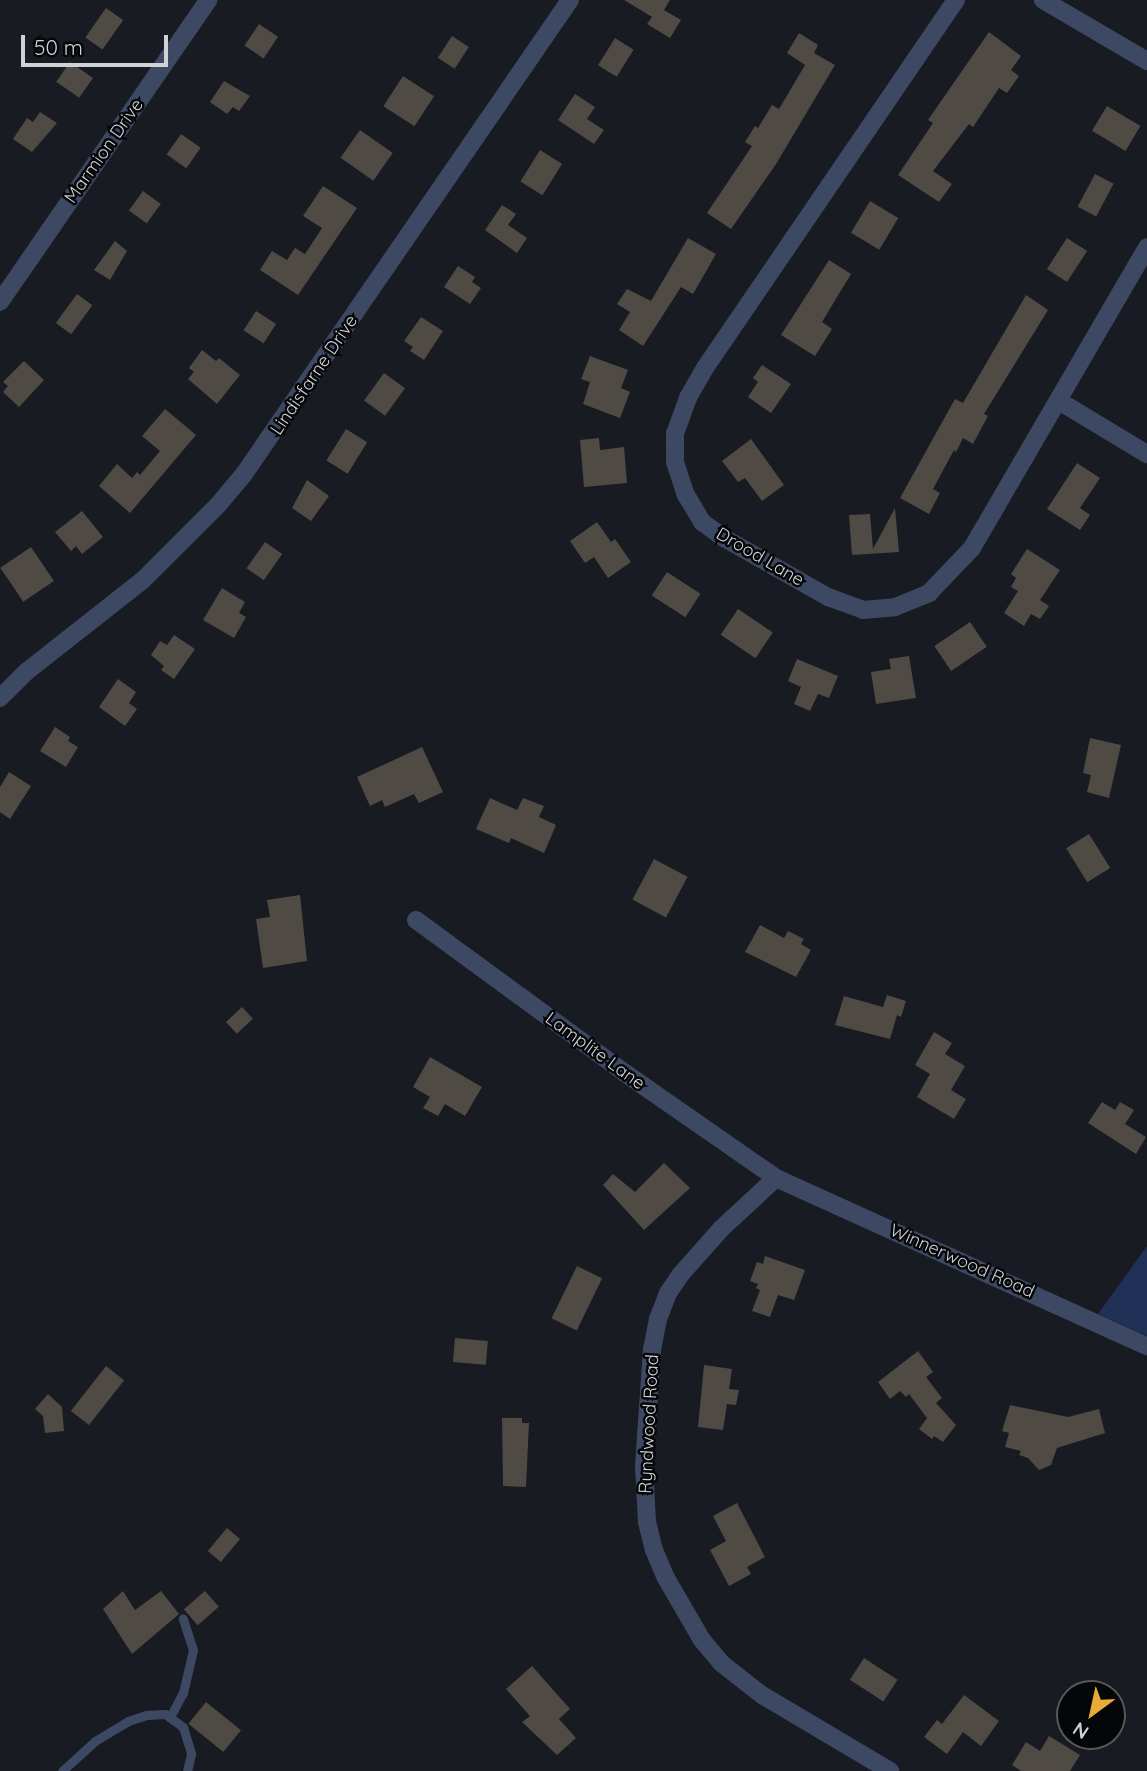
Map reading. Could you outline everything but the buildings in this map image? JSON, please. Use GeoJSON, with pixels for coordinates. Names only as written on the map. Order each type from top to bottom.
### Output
{"type":"FeatureCollection","features":[{"type":"Feature","properties":{"kind":"street","name":"Marmion Drive"},"geometry":{"type":"LineString","coordinates":[[0,302],[208,0]]}},
{"type":"Feature","properties":{"kind":"street","name":"Lindisfarne Drive"},"geometry":{"type":"LineString","coordinates":[[0,698],[26,672],[143,580],[218,505],[244,474],[570,0]]}},
{"type":"Feature","properties":{"kind":"street","name":"Drood Lane"},"geometry":{"type":"LineString","coordinates":[[956,0],[705,368],[688,398],[675,433],[678,477],[692,508],[702,522],[724,538],[845,604],[863,610],[895,607],[929,593],[972,548],[1147,247]]}},
{"type":"Feature","properties":{"kind":"street"},"geometry":{"type":"LineString","coordinates":[[1043,0],[1147,61]]}},
{"type":"Feature","properties":{"kind":"street"},"geometry":{"type":"LineString","coordinates":[[1059,401],[1147,454]]}},
{"type":"Feature","properties":{"kind":"street","name":"Lamplite Lane"},"geometry":{"type":"LineString","coordinates":[[416,920],[625,1073],[776,1178]]}},
{"type":"Feature","properties":{"kind":"street","name":"Winnerwood Road"},"geometry":{"type":"LineString","coordinates":[[776,1178],[1147,1346]]}},
{"type":"Feature","properties":{"kind":"street","name":"Ryndwood Road"},"geometry":{"type":"LineString","coordinates":[[776,1178],[721,1229],[681,1273],[668,1293],[658,1319],[652,1349],[644,1466],[647,1522],[654,1550],[666,1578],[702,1640],[721,1663],[762,1695],[890,1771]]}},
{"type":"Feature","properties":{"kind":"lane"},"geometry":{"type":"LineString","coordinates":[[170,1717],[183,1693],[193,1650],[183,1619]]}},
{"type":"Feature","properties":{"kind":"lane"},"geometry":{"type":"LineString","coordinates":[[62,1771],[95,1741],[128,1721],[146,1715],[165,1714],[183,1727],[191,1754],[187,1771]]}},
{"type":"Feature","properties":{"kind":"shaded area"},"geometry":{"type":"Polygon","coordinates":[[[1147,1246],[1147,1336],[1098,1314],[1147,1246]]]}}]}
